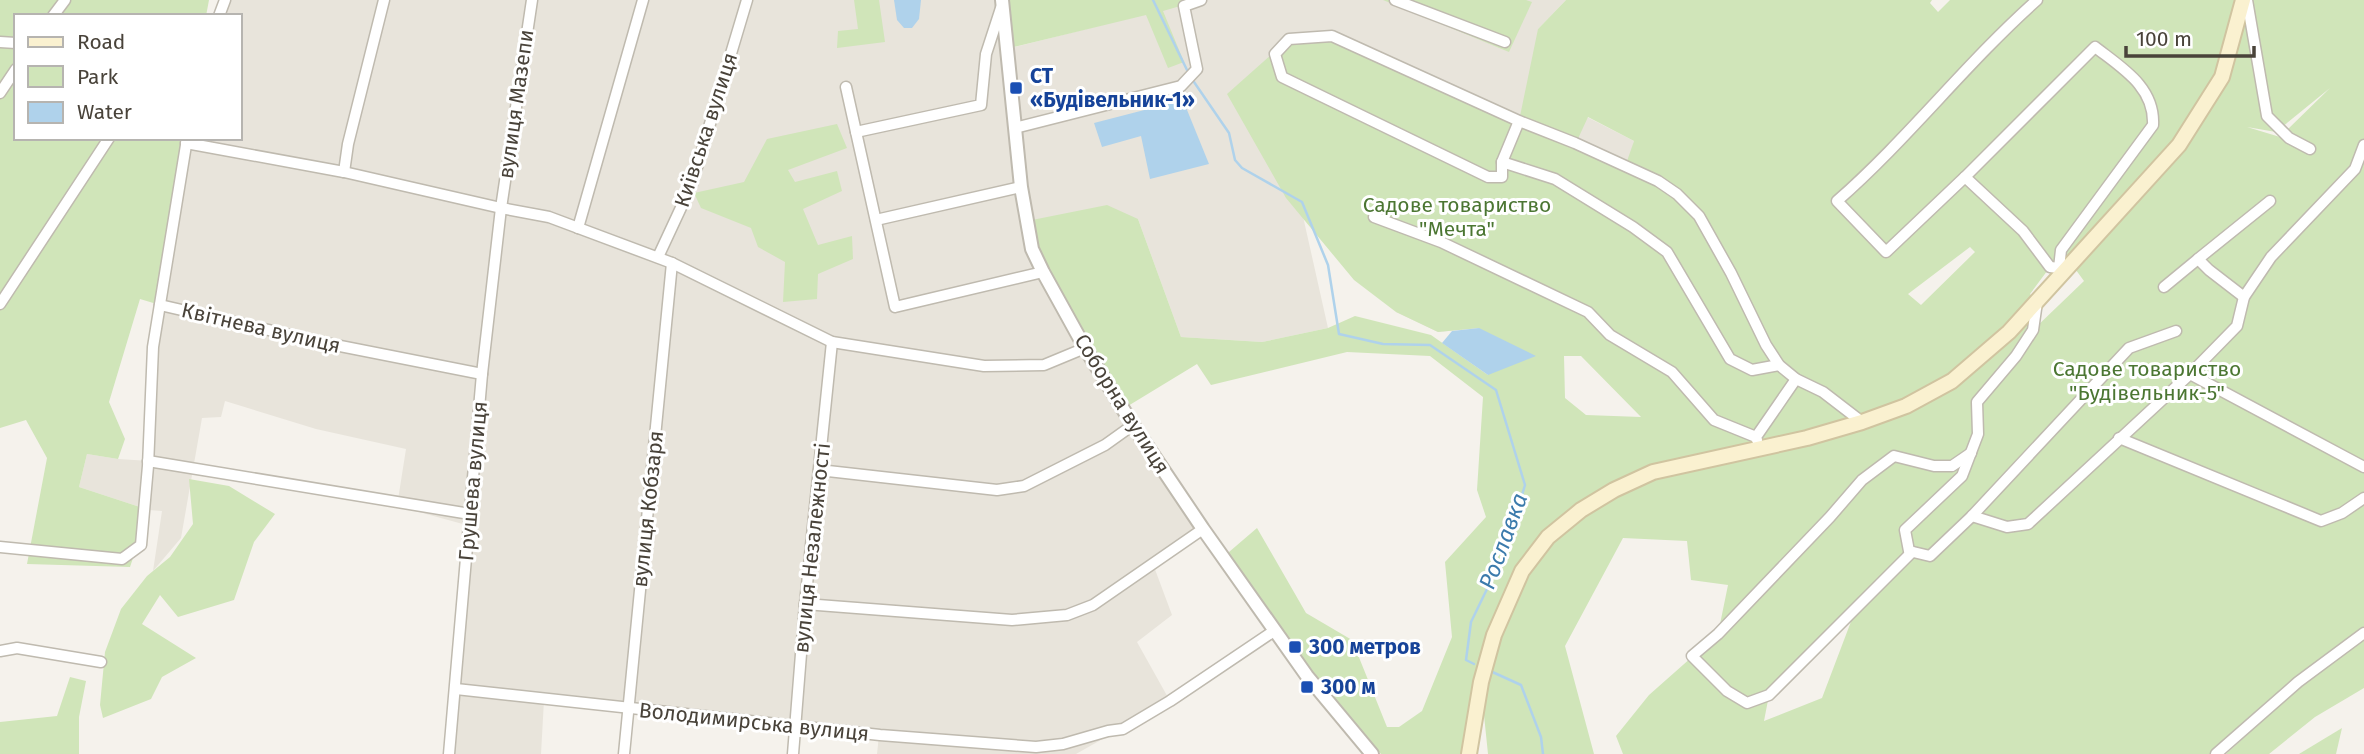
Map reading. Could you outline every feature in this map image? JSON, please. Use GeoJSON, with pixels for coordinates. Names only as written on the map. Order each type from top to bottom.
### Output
{"type":"FeatureCollection","features":[{"type":"Feature","properties":{"kind":"main road"},"geometry":{"type":"LineString","coordinates":[[1469,754],[1481,682],[1494,635],[1522,571],[1548,537],[1581,510],[1614,490],[1653,472],[1758,442],[1807,438],[1862,422],[1906,406],[1952,381],[2009,332],[2061,270],[2179,145],[2222,77],[2245,0]]}},
{"type":"Feature","properties":{"kind":"street"},"geometry":{"type":"LineString","coordinates":[[344,172],[348,144],[384,0]]}},
{"type":"Feature","properties":{"kind":"street","name":"вулиця Мазепи"},"geometry":{"type":"LineString","coordinates":[[501,208],[532,0]]}},
{"type":"Feature","properties":{"kind":"street"},"geometry":{"type":"LineString","coordinates":[[578,228],[643,0]]}},
{"type":"Feature","properties":{"kind":"street","name":"Київська вулиця"},"geometry":{"type":"LineString","coordinates":[[658,257],[692,184],[747,0]]}},
{"type":"Feature","properties":{"kind":"street"},"geometry":{"type":"LineString","coordinates":[[1015,128],[1181,86],[1197,69],[1184,6],[1201,0]]}},
{"type":"Feature","properties":{"kind":"street"},"geometry":{"type":"LineString","coordinates":[[1395,0],[1505,41]]}},
{"type":"Feature","properties":{"kind":"street"},"geometry":{"type":"LineString","coordinates":[[1965,177],[2023,231],[2050,267],[2061,270],[2061,250],[2153,125],[2154,110],[2149,96],[2124,69],[2095,47],[1886,252],[1836,201],[1872,170],[1937,99],[2037,0]]}},
{"type":"Feature","properties":{"kind":"street"},"geometry":{"type":"LineString","coordinates":[[2245,0],[2267,116],[2289,138],[2310,149]]}},
{"type":"Feature","properties":{"kind":"street"},"geometry":{"type":"LineString","coordinates":[[856,132],[981,105],[986,54],[1002,2]]}},
{"type":"Feature","properties":{"kind":"street","name":"Соборна вулиця"},"geometry":{"type":"LineString","coordinates":[[1002,2],[1021,187],[1032,249],[1043,272],[1085,348],[1203,529],[1274,631],[1372,754]]}},
{"type":"Feature","properties":{"kind":"street"},"geometry":{"type":"LineString","coordinates":[[1519,121],[1502,162],[1502,177],[1488,177],[1282,77],[1275,54],[1289,39],[1332,37],[1658,181],[1677,194],[1699,216],[1779,365],[1796,379],[1823,391],[1862,422]]}},
{"type":"Feature","properties":{"kind":"street"},"geometry":{"type":"LineString","coordinates":[[0,93],[14,72]]}},
{"type":"Feature","properties":{"kind":"street"},"geometry":{"type":"LineString","coordinates":[[846,87],[895,307],[1043,272]]}},
{"type":"Feature","properties":{"kind":"street"},"geometry":{"type":"LineString","coordinates":[[0,304],[108,140]]}},
{"type":"Feature","properties":{"kind":"street","name":"Квітнева вулиця"},"geometry":{"type":"LineString","coordinates":[[482,374],[325,343],[160,305],[187,141],[344,172],[501,208],[534,212],[672,263],[832,342],[995,366],[1044,365],[1085,348]]}},
{"type":"Feature","properties":{"kind":"street"},"geometry":{"type":"LineString","coordinates":[[1972,516],[2007,527],[2028,524],[2190,374],[2237,326],[2244,297],[2271,257],[2355,169],[2364,145]]}},
{"type":"Feature","properties":{"kind":"street"},"geometry":{"type":"LineString","coordinates":[[1502,162],[1555,178],[1633,227],[1667,252],[1730,359],[1752,370],[1779,365]]}},
{"type":"Feature","properties":{"kind":"street"},"geometry":{"type":"LineString","coordinates":[[876,220],[1021,187]]}},
{"type":"Feature","properties":{"kind":"street"},"geometry":{"type":"LineString","coordinates":[[2164,286],[2270,201]]}},
{"type":"Feature","properties":{"kind":"street","name":"Грушева вулиця"},"geometry":{"type":"LineString","coordinates":[[449,754],[482,374],[501,208]]}},
{"type":"Feature","properties":{"kind":"street"},"geometry":{"type":"LineString","coordinates":[[1374,216],[1441,242],[1588,312],[1610,335],[1672,372],[1714,420],[1758,442],[1796,379]]}},
{"type":"Feature","properties":{"kind":"street"},"geometry":{"type":"LineString","coordinates":[[2199,259],[2244,297]]}},
{"type":"Feature","properties":{"kind":"street","name":"вулиця Кобзаря"},"geometry":{"type":"LineString","coordinates":[[624,754],[672,263]]}},
{"type":"Feature","properties":{"kind":"street"},"geometry":{"type":"LineString","coordinates":[[2036,302],[2033,330],[2016,356],[1977,402],[1978,434],[1962,476],[1905,530],[1909,551],[1930,555],[1972,516],[2129,348],[2176,331]]}},
{"type":"Feature","properties":{"kind":"street"},"geometry":{"type":"LineString","coordinates":[[0,547],[121,559],[141,545],[153,347],[160,305]]}},
{"type":"Feature","properties":{"kind":"street","name":"вулиця Незалежності"},"geometry":{"type":"LineString","coordinates":[[793,754],[805,604],[832,342]]}},
{"type":"Feature","properties":{"kind":"street"},"geometry":{"type":"LineString","coordinates":[[2190,374],[2364,467]]}},
{"type":"Feature","properties":{"kind":"street"},"geometry":{"type":"LineString","coordinates":[[819,470],[997,490],[1024,486],[1105,445],[1133,425]]}},
{"type":"Feature","properties":{"kind":"street"},"geometry":{"type":"LineString","coordinates":[[2119,438],[2322,521],[2342,513],[2364,498]]}},
{"type":"Feature","properties":{"kind":"street"},"geometry":{"type":"LineString","coordinates":[[1912,552],[1769,695],[1747,703],[1727,691],[1692,656],[1718,634],[1862,480],[1894,456],[1934,466],[1952,466],[1971,453]]}},
{"type":"Feature","properties":{"kind":"street"},"geometry":{"type":"LineString","coordinates":[[148,461],[470,514]]}},
{"type":"Feature","properties":{"kind":"street"},"geometry":{"type":"LineString","coordinates":[[805,604],[1012,620],[1066,615],[1093,605],[1203,529]]}},
{"type":"Feature","properties":{"kind":"street","name":"Володимирська вулиця"},"geometry":{"type":"LineString","coordinates":[[456,689],[629,709],[1036,747],[1063,744],[1123,729],[1274,631]]}},
{"type":"Feature","properties":{"kind":"street"},"geometry":{"type":"LineString","coordinates":[[2216,754],[2298,682],[2364,633]]}},
{"type":"Feature","properties":{"kind":"street"},"geometry":{"type":"LineString","coordinates":[[0,651],[17,648],[101,662]]}},
{"type":"Feature","properties":{"kind":"shaded area"},"geometry":{"type":"Polygon","coordinates":[[[225,0],[1002,0],[1007,49],[1201,0],[1566,0],[1538,29],[1587,117],[1634,141],[1581,356],[1536,356],[1479,328],[1438,332],[1396,312],[1409,279],[1287,145],[1328,328],[1262,342],[1181,337],[1138,219],[1032,249],[1203,529],[1153,564],[1172,615],[1137,642],[1170,701],[1076,754],[877,754],[879,735],[544,700],[541,754],[449,754],[470,526],[397,506],[406,449],[316,429],[225,401],[221,417],[202,418],[181,538],[153,571],[162,511],[149,510],[79,487],[87,454],[150,461],[160,305],[187,140],[242,140],[242,14],[220,14],[225,0]]]}},
{"type":"Feature","properties":{"kind":"green space"},"geometry":{"type":"Polygon","coordinates":[[[0,0],[209,0],[206,14],[14,14],[14,140],[187,140],[160,305],[140,299],[109,402],[125,439],[118,459],[87,454],[79,487],[149,510],[130,567],[27,564],[47,458],[26,420],[0,428],[0,0]]]}},
{"type":"Feature","properties":{"kind":"green space"},"geometry":{"type":"Polygon","coordinates":[[[854,0],[879,0],[885,42],[837,48],[838,31],[858,29],[854,0]]]}},
{"type":"Feature","properties":{"kind":"green space"},"geometry":{"type":"Polygon","coordinates":[[[1002,0],[1201,0],[1163,11],[1184,62],[1168,68],[1146,15],[1006,49],[1002,0]]]}},
{"type":"Feature","properties":{"kind":"green space"},"geometry":{"type":"Polygon","coordinates":[[[1383,0],[1526,0],[1532,2],[1509,52],[1383,0]]]}},
{"type":"Feature","properties":{"kind":"green space"},"geometry":{"type":"Polygon","coordinates":[[[1566,0],[1932,0],[1930,3],[1938,12],[1950,0],[2364,0],[2364,633],[2216,754],[1623,754],[1616,736],[1649,695],[1718,634],[1728,585],[1691,580],[1687,541],[1623,538],[1565,646],[1594,754],[1488,754],[1481,686],[1464,754],[1381,754],[1307,676],[1222,558],[1257,528],[1306,613],[1352,640],[1387,727],[1399,727],[1422,711],[1452,637],[1445,562],[1486,517],[1477,490],[1483,397],[1430,356],[1347,352],[1211,385],[1197,364],[1123,409],[1043,272],[1027,221],[1107,205],[1138,219],[1181,337],[1262,342],[1328,328],[1355,316],[1431,335],[1488,375],[1479,328],[1438,332],[1396,312],[1354,280],[1286,198],[1227,94],[1289,39],[1332,36],[1519,121],[1538,29],[1566,0]],[[2330,88],[2276,132],[2247,127],[2280,137],[2330,88]],[[1588,117],[1576,143],[1626,164],[1634,141],[1588,117]],[[1970,247],[1908,294],[1921,305],[1975,252],[1970,247]],[[2062,251],[2030,294],[2037,302],[2034,329],[2084,281],[2062,251]],[[1564,356],[1565,398],[1586,415],[1641,417],[1581,356],[1564,356]],[[1855,611],[1769,695],[1764,721],[1822,698],[1855,611]]]}},
{"type":"Feature","properties":{"kind":"green space"},"geometry":{"type":"Polygon","coordinates":[[[837,124],[847,148],[788,170],[795,182],[837,171],[842,191],[803,209],[818,245],[852,236],[853,259],[818,274],[817,299],[783,302],[785,262],[758,247],[751,228],[701,208],[694,193],[744,182],[767,139],[837,124]]]}},
{"type":"Feature","properties":{"kind":"green space"},"geometry":{"type":"Polygon","coordinates":[[[189,479],[229,486],[275,514],[254,542],[234,600],[178,617],[160,595],[142,624],[196,658],[162,677],[151,699],[103,718],[100,705],[105,652],[121,609],[147,576],[170,557],[193,524],[189,479]]]}},
{"type":"Feature","properties":{"kind":"green space"},"geometry":{"type":"Polygon","coordinates":[[[2364,640],[2364,688],[2315,717],[2269,754],[2226,754],[2296,690],[2364,640]]]}},
{"type":"Feature","properties":{"kind":"green space"},"geometry":{"type":"Polygon","coordinates":[[[70,677],[86,681],[79,717],[79,754],[0,754],[0,722],[57,716],[70,677]]]}},
{"type":"Feature","properties":{"kind":"green space"},"geometry":{"type":"Polygon","coordinates":[[[2342,728],[2336,754],[2299,754],[2342,728]]]}},
{"type":"Feature","properties":{"kind":"water"},"geometry":{"type":"Polygon","coordinates":[[[894,0],[921,0],[919,19],[912,28],[904,28],[897,20],[894,0]]]}},
{"type":"Feature","properties":{"kind":"water"},"geometry":{"type":"Polygon","coordinates":[[[1183,100],[1209,164],[1150,179],[1141,136],[1102,147],[1094,123],[1183,100]]]}},
{"type":"Feature","properties":{"kind":"water"},"geometry":{"type":"Polygon","coordinates":[[[1479,328],[1536,356],[1488,375],[1442,343],[1452,331],[1479,328]]]}},
{"type":"Feature","properties":{"kind":"waterway","name":"Рославка"},"geometry":{"type":"LineString","coordinates":[[1153,0],[1187,70]]}},
{"type":"Feature","properties":{"kind":"waterway","name":"Рославка"},"geometry":{"type":"LineString","coordinates":[[1194,82],[1229,133],[1235,160],[1242,168],[1302,202],[1328,265],[1339,334],[1383,344],[1430,345],[1496,390],[1525,485],[1504,554],[1471,622],[1466,660],[1474,664]]}},
{"type":"Feature","properties":{"kind":"waterway","name":"Рославка"},"geometry":{"type":"LineString","coordinates":[[1488,670],[1521,685],[1541,737],[1543,754]]}},
{"type":"Feature","properties":{"kind":"place","name":"СТ «Будівельник-1»"},"geometry":{"type":"Point","coordinates":[1016,88]}},
{"type":"Feature","properties":{"kind":"place","name":"300 метров"},"geometry":{"type":"Point","coordinates":[1295,647]}},
{"type":"Feature","properties":{"kind":"place","name":"300 м"},"geometry":{"type":"Point","coordinates":[1307,687]}},
{"type":"Feature","properties":{"kind":"park label","name":"Садове товариство \"Мечта\""},"geometry":{"type":"Point","coordinates":[1457,217]}},
{"type":"Feature","properties":{"kind":"park label","name":"Садове товариство \"Будівельник-5\""},"geometry":{"type":"Point","coordinates":[2147,381]}}]}
